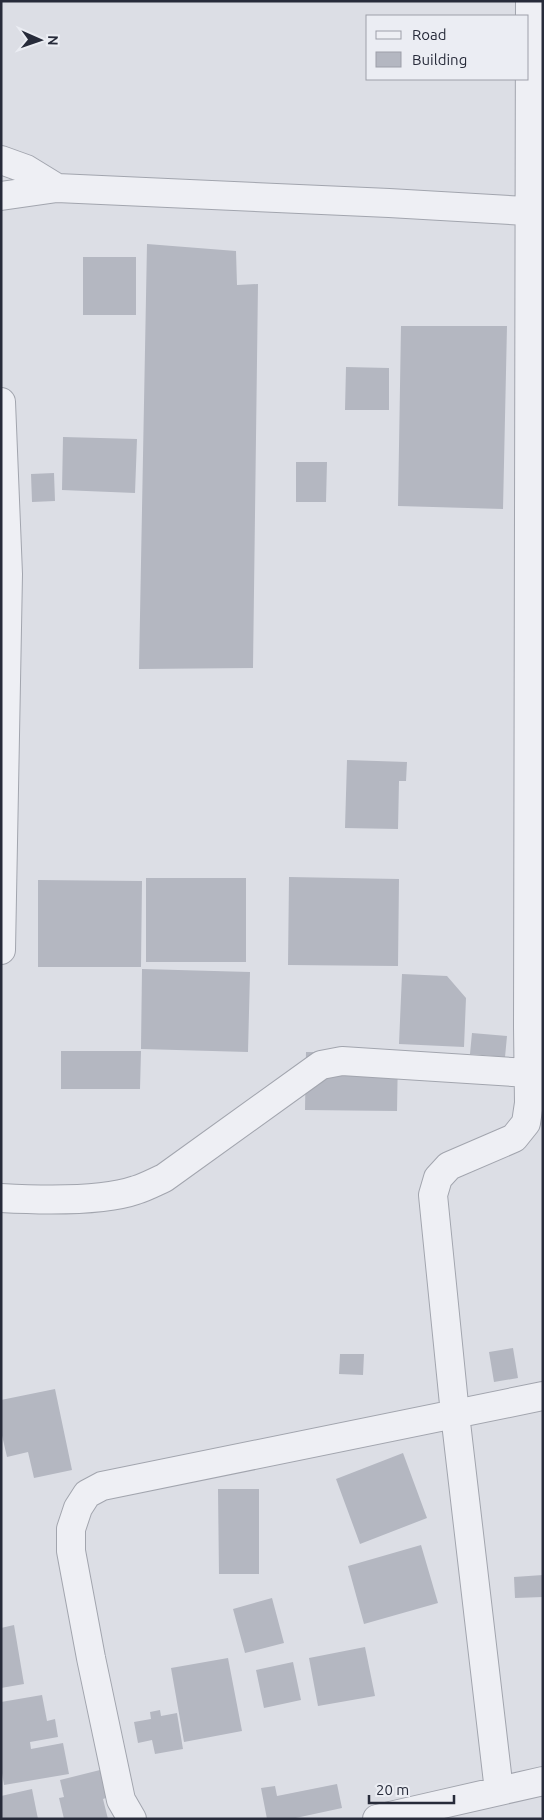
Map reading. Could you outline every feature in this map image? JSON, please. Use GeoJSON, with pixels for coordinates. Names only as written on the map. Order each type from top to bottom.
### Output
{"type":"FeatureCollection","features":[{"type":"Feature","properties":{"kind":"street"},"geometry":{"type":"LineString","coordinates":[[498,1791],[455,1414],[433,1195],[438,1178],[449,1166],[514,1138],[526,1123],[529,1103],[528,1073],[535,856],[536,212],[530,1]]}},
{"type":"Feature","properties":{"kind":"street"},"geometry":{"type":"LineString","coordinates":[[1,160],[26,169],[57,188]]}},
{"type":"Feature","properties":{"kind":"street"},"geometry":{"type":"LineString","coordinates":[[1,196],[57,188],[379,202],[536,212]]}},
{"type":"Feature","properties":{"kind":"street"},"geometry":{"type":"LineString","coordinates":[[1,402],[8,574],[1,950]]}},
{"type":"Feature","properties":{"kind":"street"},"geometry":{"type":"LineString","coordinates":[[1,1198],[30,1200],[100,1197],[135,1191],[164,1178],[321,1064],[342,1061],[528,1073]]}},
{"type":"Feature","properties":{"kind":"street"},"geometry":{"type":"LineString","coordinates":[[132,1819],[121,1800],[90,1658],[71,1551],[71,1529],[78,1508],[87,1494],[102,1486],[111,1484],[543,1396]]}},
{"type":"Feature","properties":{"kind":"street"},"geometry":{"type":"LineString","coordinates":[[388,1818],[543,1781]]}},
{"type":"Feature","properties":{"kind":"building"},"geometry":{"type":"Polygon","coordinates":[[[147,244],[236,251],[237,285],[258,284],[253,668],[139,669],[147,244]]]}},
{"type":"Feature","properties":{"kind":"building"},"geometry":{"type":"Polygon","coordinates":[[[83,257],[136,257],[136,315],[83,315],[83,257]]]}},
{"type":"Feature","properties":{"kind":"building"},"geometry":{"type":"Polygon","coordinates":[[[401,326],[507,326],[503,509],[398,506],[401,326]]]}},
{"type":"Feature","properties":{"kind":"building"},"geometry":{"type":"Polygon","coordinates":[[[346,367],[389,368],[389,410],[345,410],[346,367]]]}},
{"type":"Feature","properties":{"kind":"building"},"geometry":{"type":"Polygon","coordinates":[[[63,437],[137,439],[135,493],[62,490],[63,437]]]}},
{"type":"Feature","properties":{"kind":"building"},"geometry":{"type":"Polygon","coordinates":[[[296,462],[327,462],[326,502],[296,502],[296,462]]]}},
{"type":"Feature","properties":{"kind":"building"},"geometry":{"type":"Polygon","coordinates":[[[54,473],[55,501],[32,502],[31,474],[54,473]]]}},
{"type":"Feature","properties":{"kind":"building"},"geometry":{"type":"Polygon","coordinates":[[[347,760],[407,762],[406,781],[399,781],[398,829],[345,828],[347,760]]]}},
{"type":"Feature","properties":{"kind":"building"},"geometry":{"type":"Polygon","coordinates":[[[289,877],[399,879],[398,966],[288,965],[289,877]]]}},
{"type":"Feature","properties":{"kind":"building"},"geometry":{"type":"Polygon","coordinates":[[[146,878],[246,878],[246,962],[146,962],[146,878]]]}},
{"type":"Feature","properties":{"kind":"building"},"geometry":{"type":"Polygon","coordinates":[[[38,880],[142,881],[141,967],[38,967],[38,880]]]}},
{"type":"Feature","properties":{"kind":"building"},"geometry":{"type":"Polygon","coordinates":[[[142,969],[250,972],[248,1052],[141,1049],[142,969]]]}},
{"type":"Feature","properties":{"kind":"building"},"geometry":{"type":"Polygon","coordinates":[[[402,974],[447,976],[466,998],[464,1047],[399,1044],[402,974]]]}},
{"type":"Feature","properties":{"kind":"building"},"geometry":{"type":"Polygon","coordinates":[[[472,1033],[507,1036],[505,1057],[470,1054],[472,1033]]]}},
{"type":"Feature","properties":{"kind":"building"},"geometry":{"type":"Polygon","coordinates":[[[61,1051],[141,1051],[140,1089],[61,1089],[61,1051]]]}},
{"type":"Feature","properties":{"kind":"building"},"geometry":{"type":"Polygon","coordinates":[[[306,1052],[398,1053],[397,1111],[305,1110],[306,1052]]]}},
{"type":"Feature","properties":{"kind":"building"},"geometry":{"type":"Polygon","coordinates":[[[513,1348],[518,1378],[494,1382],[489,1352],[513,1348]]]}},
{"type":"Feature","properties":{"kind":"building"},"geometry":{"type":"Polygon","coordinates":[[[340,1354],[364,1354],[363,1375],[339,1374],[340,1354]]]}},
{"type":"Feature","properties":{"kind":"building"},"geometry":{"type":"Polygon","coordinates":[[[55,1389],[72,1470],[34,1478],[28,1452],[7,1457],[1,1431],[1,1400],[55,1389]]]}},
{"type":"Feature","properties":{"kind":"building"},"geometry":{"type":"Polygon","coordinates":[[[403,1453],[427,1518],[360,1544],[336,1479],[403,1453]]]}},
{"type":"Feature","properties":{"kind":"building"},"geometry":{"type":"Polygon","coordinates":[[[218,1489],[259,1489],[259,1574],[219,1574],[218,1489]]]}},
{"type":"Feature","properties":{"kind":"building"},"geometry":{"type":"Polygon","coordinates":[[[421,1545],[438,1603],[364,1624],[348,1566],[421,1545]]]}},
{"type":"Feature","properties":{"kind":"building"},"geometry":{"type":"Polygon","coordinates":[[[543,1575],[543,1597],[515,1598],[514,1577],[543,1575]]]}},
{"type":"Feature","properties":{"kind":"building"},"geometry":{"type":"Polygon","coordinates":[[[272,1598],[284,1643],[245,1653],[233,1609],[272,1598]]]}},
{"type":"Feature","properties":{"kind":"building"},"geometry":{"type":"Polygon","coordinates":[[[14,1625],[24,1684],[1,1688],[1,1628],[14,1625]]]}},
{"type":"Feature","properties":{"kind":"building"},"geometry":{"type":"Polygon","coordinates":[[[365,1647],[375,1696],[318,1706],[309,1658],[365,1647]]]}},
{"type":"Feature","properties":{"kind":"building"},"geometry":{"type":"Polygon","coordinates":[[[228,1658],[242,1731],[184,1742],[171,1668],[228,1658]]]}},
{"type":"Feature","properties":{"kind":"building"},"geometry":{"type":"Polygon","coordinates":[[[293,1662],[301,1700],[264,1708],[256,1670],[293,1662]]]}},
{"type":"Feature","properties":{"kind":"building"},"geometry":{"type":"Polygon","coordinates":[[[42,1695],[47,1721],[55,1719],[58,1737],[30,1742],[31,1749],[63,1743],[69,1774],[4,1785],[1,1767],[1,1702],[42,1695]]]}},
{"type":"Feature","properties":{"kind":"building"},"geometry":{"type":"Polygon","coordinates":[[[160,1710],[161,1716],[177,1713],[183,1749],[155,1754],[152,1740],[138,1743],[134,1722],[151,1719],[150,1712],[160,1710]]]}},
{"type":"Feature","properties":{"kind":"building"},"geometry":{"type":"Polygon","coordinates":[[[104,1769],[111,1796],[103,1799],[108,1819],[64,1819],[59,1798],[64,1797],[60,1780],[104,1769]]]}},
{"type":"Feature","properties":{"kind":"building"},"geometry":{"type":"Polygon","coordinates":[[[337,1784],[342,1808],[291,1819],[267,1819],[261,1788],[275,1786],[277,1796],[337,1784]]]}},
{"type":"Feature","properties":{"kind":"building"},"geometry":{"type":"Polygon","coordinates":[[[32,1789],[38,1819],[1,1819],[1,1796],[32,1789]]]}}]}
